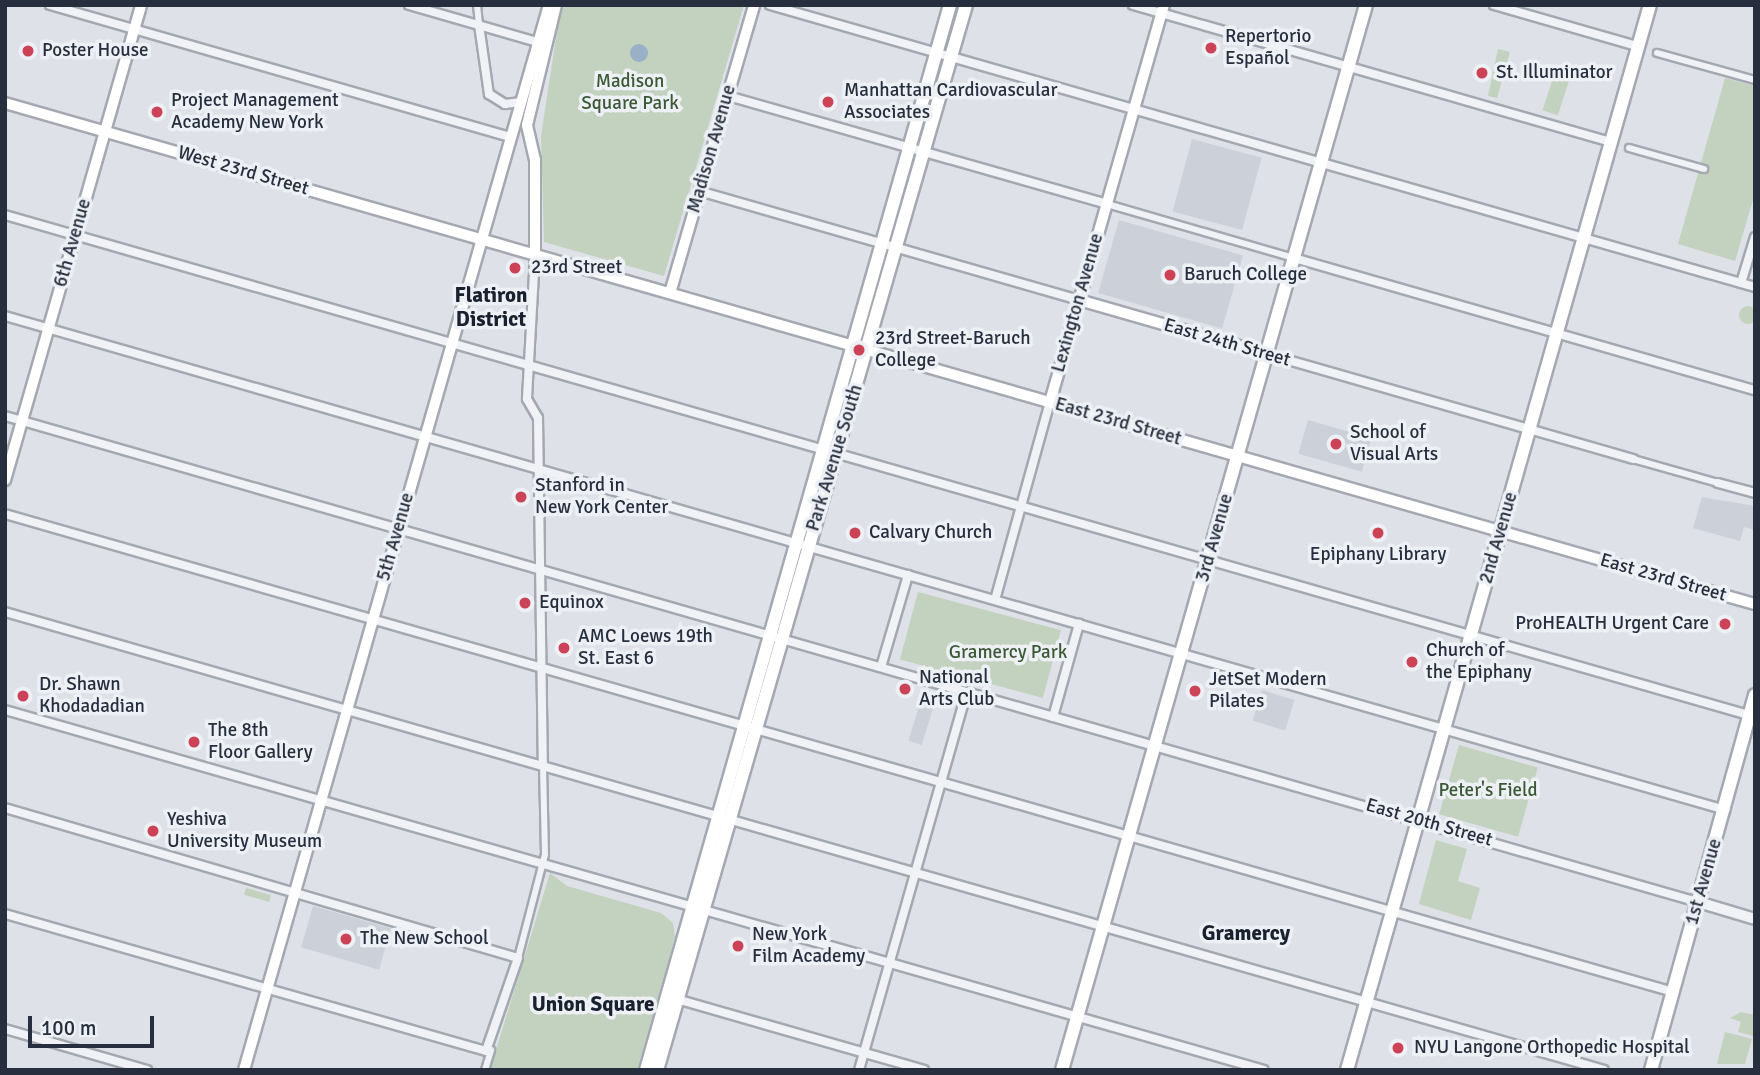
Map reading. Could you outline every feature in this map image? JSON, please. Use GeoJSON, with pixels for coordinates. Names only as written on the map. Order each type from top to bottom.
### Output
{"type":"FeatureCollection","features":[{"type":"Feature","properties":{"kind":"main road","name":"6th Avenue"},"geometry":{"type":"LineString","coordinates":[[5,480],[141,5]]}},
{"type":"Feature","properties":{"kind":"main road","name":"5th Avenue"},"geometry":{"type":"LineString","coordinates":[[244,1070],[521,102],[543,44],[550,5]]}},
{"type":"Feature","properties":{"kind":"main road"},"geometry":{"type":"LineString","coordinates":[[535,254],[535,160],[527,125],[543,44],[556,5]]}},
{"type":"Feature","properties":{"kind":"main road","name":"Madison Avenue"},"geometry":{"type":"LineString","coordinates":[[670,293],[754,5]]}},
{"type":"Feature","properties":{"kind":"main road","name":"Park Avenue South"},"geometry":{"type":"LineString","coordinates":[[861,348],[883,245],[950,5]]}},
{"type":"Feature","properties":{"kind":"main road","name":"Park Avenue South"},"geometry":{"type":"LineString","coordinates":[[672,998],[830,451],[861,348],[897,248],[966,5]]}},
{"type":"Feature","properties":{"kind":"main road","name":"3rd Avenue"},"geometry":{"type":"LineString","coordinates":[[1062,1070],[1366,5]]}},
{"type":"Feature","properties":{"kind":"main road","name":"2nd Avenue"},"geometry":{"type":"LineString","coordinates":[[1347,1070],[1650,5]]}},
{"type":"Feature","properties":{"kind":"main road","name":"Lexington Avenue"},"geometry":{"type":"LineString","coordinates":[[1050,402],[1163,9]]}},
{"type":"Feature","properties":{"kind":"main road","name":"West 23rd Street"},"geometry":{"type":"LineString","coordinates":[[5,103],[481,240]]}},
{"type":"Feature","properties":{"kind":"main road","name":"East 23rd Street"},"geometry":{"type":"LineString","coordinates":[[481,240],[1755,604]]}},
{"type":"Feature","properties":{"kind":"main road","name":"East 24th Street"},"geometry":{"type":"LineString","coordinates":[[1079,300],[1267,354]]}},
{"type":"Feature","properties":{"kind":"main road","name":"1st Avenue"},"geometry":{"type":"LineString","coordinates":[[1651,1070],[1753,716],[1755,695]]}},
{"type":"Feature","properties":{"kind":"main road"},"geometry":{"type":"LineString","coordinates":[[646,1070],[672,998]]}},
{"type":"Feature","properties":{"kind":"main road"},"geometry":{"type":"LineString","coordinates":[[657,1070],[672,998]]}},
{"type":"Feature","properties":{"kind":"street"},"geometry":{"type":"LineString","coordinates":[[50,5],[511,137]]}},
{"type":"Feature","properties":{"kind":"street"},"geometry":{"type":"LineString","coordinates":[[410,5],[543,44]]}},
{"type":"Feature","properties":{"kind":"street"},"geometry":{"type":"LineString","coordinates":[[477,5],[489,94],[505,104],[521,102]]}},
{"type":"Feature","properties":{"kind":"street"},"geometry":{"type":"LineString","coordinates":[[770,5],[1755,287]]}},
{"type":"Feature","properties":{"kind":"street"},"geometry":{"type":"LineString","coordinates":[[1133,5],[1163,9],[1349,67],[1611,142]]}},
{"type":"Feature","properties":{"kind":"street"},"geometry":{"type":"LineString","coordinates":[[1494,5],[1637,46]]}},
{"type":"Feature","properties":{"kind":"street"},"geometry":{"type":"LineString","coordinates":[[1657,53],[1755,80]]}},
{"type":"Feature","properties":{"kind":"street"},"geometry":{"type":"LineString","coordinates":[[728,96],[1755,390]]}},
{"type":"Feature","properties":{"kind":"street"},"geometry":{"type":"LineString","coordinates":[[1629,148],[1703,170]]}},
{"type":"Feature","properties":{"kind":"street","name":"East 24th Street"},"geometry":{"type":"LineString","coordinates":[[699,191],[1079,300]]}},
{"type":"Feature","properties":{"kind":"street"},"geometry":{"type":"LineString","coordinates":[[5,215],[1753,716]]}},
{"type":"Feature","properties":{"kind":"street"},"geometry":{"type":"LineString","coordinates":[[1741,283],[1755,237]]}},
{"type":"Feature","properties":{"kind":"street"},"geometry":{"type":"LineString","coordinates":[[485,1070],[544,863],[538,418],[527,403],[535,254]]}},
{"type":"Feature","properties":{"kind":"street"},"geometry":{"type":"LineString","coordinates":[[5,316],[1725,810]]}},
{"type":"Feature","properties":{"kind":"street","name":"East 24th Street"},"geometry":{"type":"LineString","coordinates":[[1267,354],[1755,493]]}},
{"type":"Feature","properties":{"kind":"street","name":"Lexington Avenue"},"geometry":{"type":"LineString","coordinates":[[995,600],[1050,402]]}},
{"type":"Feature","properties":{"kind":"street"},"geometry":{"type":"LineString","coordinates":[[5,416],[881,667],[908,575]]}},
{"type":"Feature","properties":{"kind":"street"},"geometry":{"type":"LineString","coordinates":[[5,514],[1673,992]]}},
{"type":"Feature","properties":{"kind":"street"},"geometry":{"type":"LineString","coordinates":[[5,611],[1604,1070]]}},
{"type":"Feature","properties":{"kind":"street"},"geometry":{"type":"LineString","coordinates":[[1052,717],[1079,624]]}},
{"type":"Feature","properties":{"kind":"street","name":"East 20th Street"},"geometry":{"type":"LineString","coordinates":[[881,667],[1755,919]]}},
{"type":"Feature","properties":{"kind":"street"},"geometry":{"type":"LineString","coordinates":[[859,1070],[967,692]]}},
{"type":"Feature","properties":{"kind":"street"},"geometry":{"type":"LineString","coordinates":[[5,710],[1077,1016],[1247,1068],[1264,1070]]}},
{"type":"Feature","properties":{"kind":"street"},"geometry":{"type":"LineString","coordinates":[[5,808],[518,958]]}},
{"type":"Feature","properties":{"kind":"street"},"geometry":{"type":"LineString","coordinates":[[5,914],[268,990],[491,1050]]}},
{"type":"Feature","properties":{"kind":"street"},"geometry":{"type":"LineString","coordinates":[[672,998],[924,1070]]}},
{"type":"Feature","properties":{"kind":"street"},"geometry":{"type":"LineString","coordinates":[[5,1029],[148,1070]]}},
{"type":"Feature","properties":{"kind":"shaded area","name":"Baruch College"},"geometry":{"type":"Polygon","coordinates":[[[1192,139],[1262,158],[1242,230],[1173,211],[1192,139]]]}},
{"type":"Feature","properties":{"kind":"shaded area","name":"Baruch College"},"geometry":{"type":"Polygon","coordinates":[[[1119,220],[1243,256],[1222,329],[1098,293],[1119,220]]]}},
{"type":"Feature","properties":{"kind":"shaded area","name":"School of Visual Arts"},"geometry":{"type":"Polygon","coordinates":[[[1308,420],[1371,438],[1362,472],[1298,454],[1308,420]]]}},
{"type":"Feature","properties":{"kind":"shaded area"},"geometry":{"type":"Polygon","coordinates":[[[1702,497],[1755,506],[1755,530],[1744,527],[1740,541],[1693,528],[1702,497]]]}},
{"type":"Feature","properties":{"kind":"shaded area"},"geometry":{"type":"Polygon","coordinates":[[[1262,690],[1295,700],[1285,731],[1253,721],[1262,690]]]}},
{"type":"Feature","properties":{"kind":"shaded area"},"geometry":{"type":"Polygon","coordinates":[[[923,693],[936,697],[922,745],[908,741],[923,693]]]}},
{"type":"Feature","properties":{"kind":"shaded area","name":"The New School"},"geometry":{"type":"Polygon","coordinates":[[[313,906],[391,928],[379,970],[301,947],[313,906]]]}},
{"type":"Feature","properties":{"kind":"green space","name":"Madison Square Park"},"geometry":{"type":"Polygon","coordinates":[[[561,5],[744,5],[664,276],[544,242],[541,136],[561,5]]]}},
{"type":"Feature","properties":{"kind":"green space"},"geometry":{"type":"Polygon","coordinates":[[[1498,49],[1510,52],[1497,98],[1488,96],[1498,49]]]}},
{"type":"Feature","properties":{"kind":"green space"},"geometry":{"type":"Polygon","coordinates":[[[1554,75],[1569,80],[1558,115],[1543,110],[1554,75]]]}},
{"type":"Feature","properties":{"kind":"green space"},"geometry":{"type":"Polygon","coordinates":[[[1725,78],[1755,86],[1755,193],[1735,261],[1678,244],[1725,78]]]}},
{"type":"Feature","properties":{"kind":"green space"},"geometry":{"type":"Polygon","coordinates":[[[1744,306],[1752,306],[1757,315],[1755,322],[1744,324],[1739,319],[1739,311],[1744,306]]]}},
{"type":"Feature","properties":{"kind":"green space","name":"Gramercy Park"},"geometry":{"type":"Polygon","coordinates":[[[918,592],[1061,630],[1043,698],[900,660],[918,592]]]}},
{"type":"Feature","properties":{"kind":"green space","name":"Peter's Field"},"geometry":{"type":"Polygon","coordinates":[[[1459,745],[1538,768],[1518,837],[1439,814],[1459,745]]]}},
{"type":"Feature","properties":{"kind":"green space"},"geometry":{"type":"Polygon","coordinates":[[[1436,840],[1467,849],[1458,881],[1480,888],[1471,920],[1419,904],[1436,840]]]}},
{"type":"Feature","properties":{"kind":"green space"},"geometry":{"type":"Polygon","coordinates":[[[550,873],[567,886],[661,913],[673,923],[675,937],[637,1070],[490,1070],[550,873]]]}},
{"type":"Feature","properties":{"kind":"green space"},"geometry":{"type":"Polygon","coordinates":[[[246,888],[271,895],[269,902],[244,895],[246,888]]]}},
{"type":"Feature","properties":{"kind":"green space"},"geometry":{"type":"Polygon","coordinates":[[[1741,1012],[1755,1015],[1753,1036],[1738,1032],[1741,1022],[1730,1018],[1741,1012]]]}},
{"type":"Feature","properties":{"kind":"green space"},"geometry":{"type":"Polygon","coordinates":[[[1725,1032],[1752,1039],[1745,1064],[1717,1064],[1725,1032]]]}},
{"type":"Feature","properties":{"kind":"water"},"geometry":{"type":"Polygon","coordinates":[[[639,44],[645,47],[648,53],[645,59],[639,62],[633,59],[630,53],[633,47],[639,44]]]}},
{"type":"Feature","properties":{"kind":"place","name":"Repertorio Español"},"geometry":{"type":"Point","coordinates":[1211,48]}},
{"type":"Feature","properties":{"kind":"place","name":"Poster House"},"geometry":{"type":"Point","coordinates":[28,51]}},
{"type":"Feature","properties":{"kind":"place","name":"St. Illuminator"},"geometry":{"type":"Point","coordinates":[1482,73]}},
{"type":"Feature","properties":{"kind":"place","name":"Manhattan Cardiovascular Associates"},"geometry":{"type":"Point","coordinates":[828,102]}},
{"type":"Feature","properties":{"kind":"place","name":"Project Management Academy New York"},"geometry":{"type":"Point","coordinates":[157,112]}},
{"type":"Feature","properties":{"kind":"place","name":"23rd Street"},"geometry":{"type":"Point","coordinates":[515,268]}},
{"type":"Feature","properties":{"kind":"place","name":"Baruch College"},"geometry":{"type":"Point","coordinates":[1170,275]}},
{"type":"Feature","properties":{"kind":"place","name":"23rd Street-Baruch College"},"geometry":{"type":"Point","coordinates":[859,350]}},
{"type":"Feature","properties":{"kind":"place","name":"School of Visual Arts"},"geometry":{"type":"Point","coordinates":[1336,444]}},
{"type":"Feature","properties":{"kind":"place","name":"Stanford in New York Center"},"geometry":{"type":"Point","coordinates":[521,497]}},
{"type":"Feature","properties":{"kind":"place","name":"Calvary Church"},"geometry":{"type":"Point","coordinates":[855,533]}},
{"type":"Feature","properties":{"kind":"place","name":"Epiphany Library"},"geometry":{"type":"Point","coordinates":[1378,533]}},
{"type":"Feature","properties":{"kind":"place","name":"Equinox"},"geometry":{"type":"Point","coordinates":[525,603]}},
{"type":"Feature","properties":{"kind":"place","name":"ProHEALTH Urgent Care"},"geometry":{"type":"Point","coordinates":[1725,624]}},
{"type":"Feature","properties":{"kind":"place","name":"AMC Loews 19th St. East 6"},"geometry":{"type":"Point","coordinates":[564,648]}},
{"type":"Feature","properties":{"kind":"place","name":"Church of the Epiphany"},"geometry":{"type":"Point","coordinates":[1412,662]}},
{"type":"Feature","properties":{"kind":"place","name":"National Arts Club"},"geometry":{"type":"Point","coordinates":[905,689]}},
{"type":"Feature","properties":{"kind":"place","name":"JetSet Modern Pilates"},"geometry":{"type":"Point","coordinates":[1195,691]}},
{"type":"Feature","properties":{"kind":"place","name":"Dr. Shawn Khodadadian"},"geometry":{"type":"Point","coordinates":[23,696]}},
{"type":"Feature","properties":{"kind":"place","name":"The 8th Floor Gallery"},"geometry":{"type":"Point","coordinates":[194,742]}},
{"type":"Feature","properties":{"kind":"place","name":"Yeshiva University Museum"},"geometry":{"type":"Point","coordinates":[153,831]}},
{"type":"Feature","properties":{"kind":"place","name":"The New School"},"geometry":{"type":"Point","coordinates":[346,939]}},
{"type":"Feature","properties":{"kind":"place","name":"New York Film Academy"},"geometry":{"type":"Point","coordinates":[738,946]}},
{"type":"Feature","properties":{"kind":"place","name":"NYU Langone Orthopedic Hospital"},"geometry":{"type":"Point","coordinates":[1398,1048]}},
{"type":"Feature","properties":{"kind":"district","name":"Flatiron District"},"geometry":{"type":"Point","coordinates":[491,307]}},
{"type":"Feature","properties":{"kind":"district","name":"Gramercy"},"geometry":{"type":"Point","coordinates":[1246,933]}},
{"type":"Feature","properties":{"kind":"district","name":"Union Square"},"geometry":{"type":"Point","coordinates":[593,1004]}}]}
